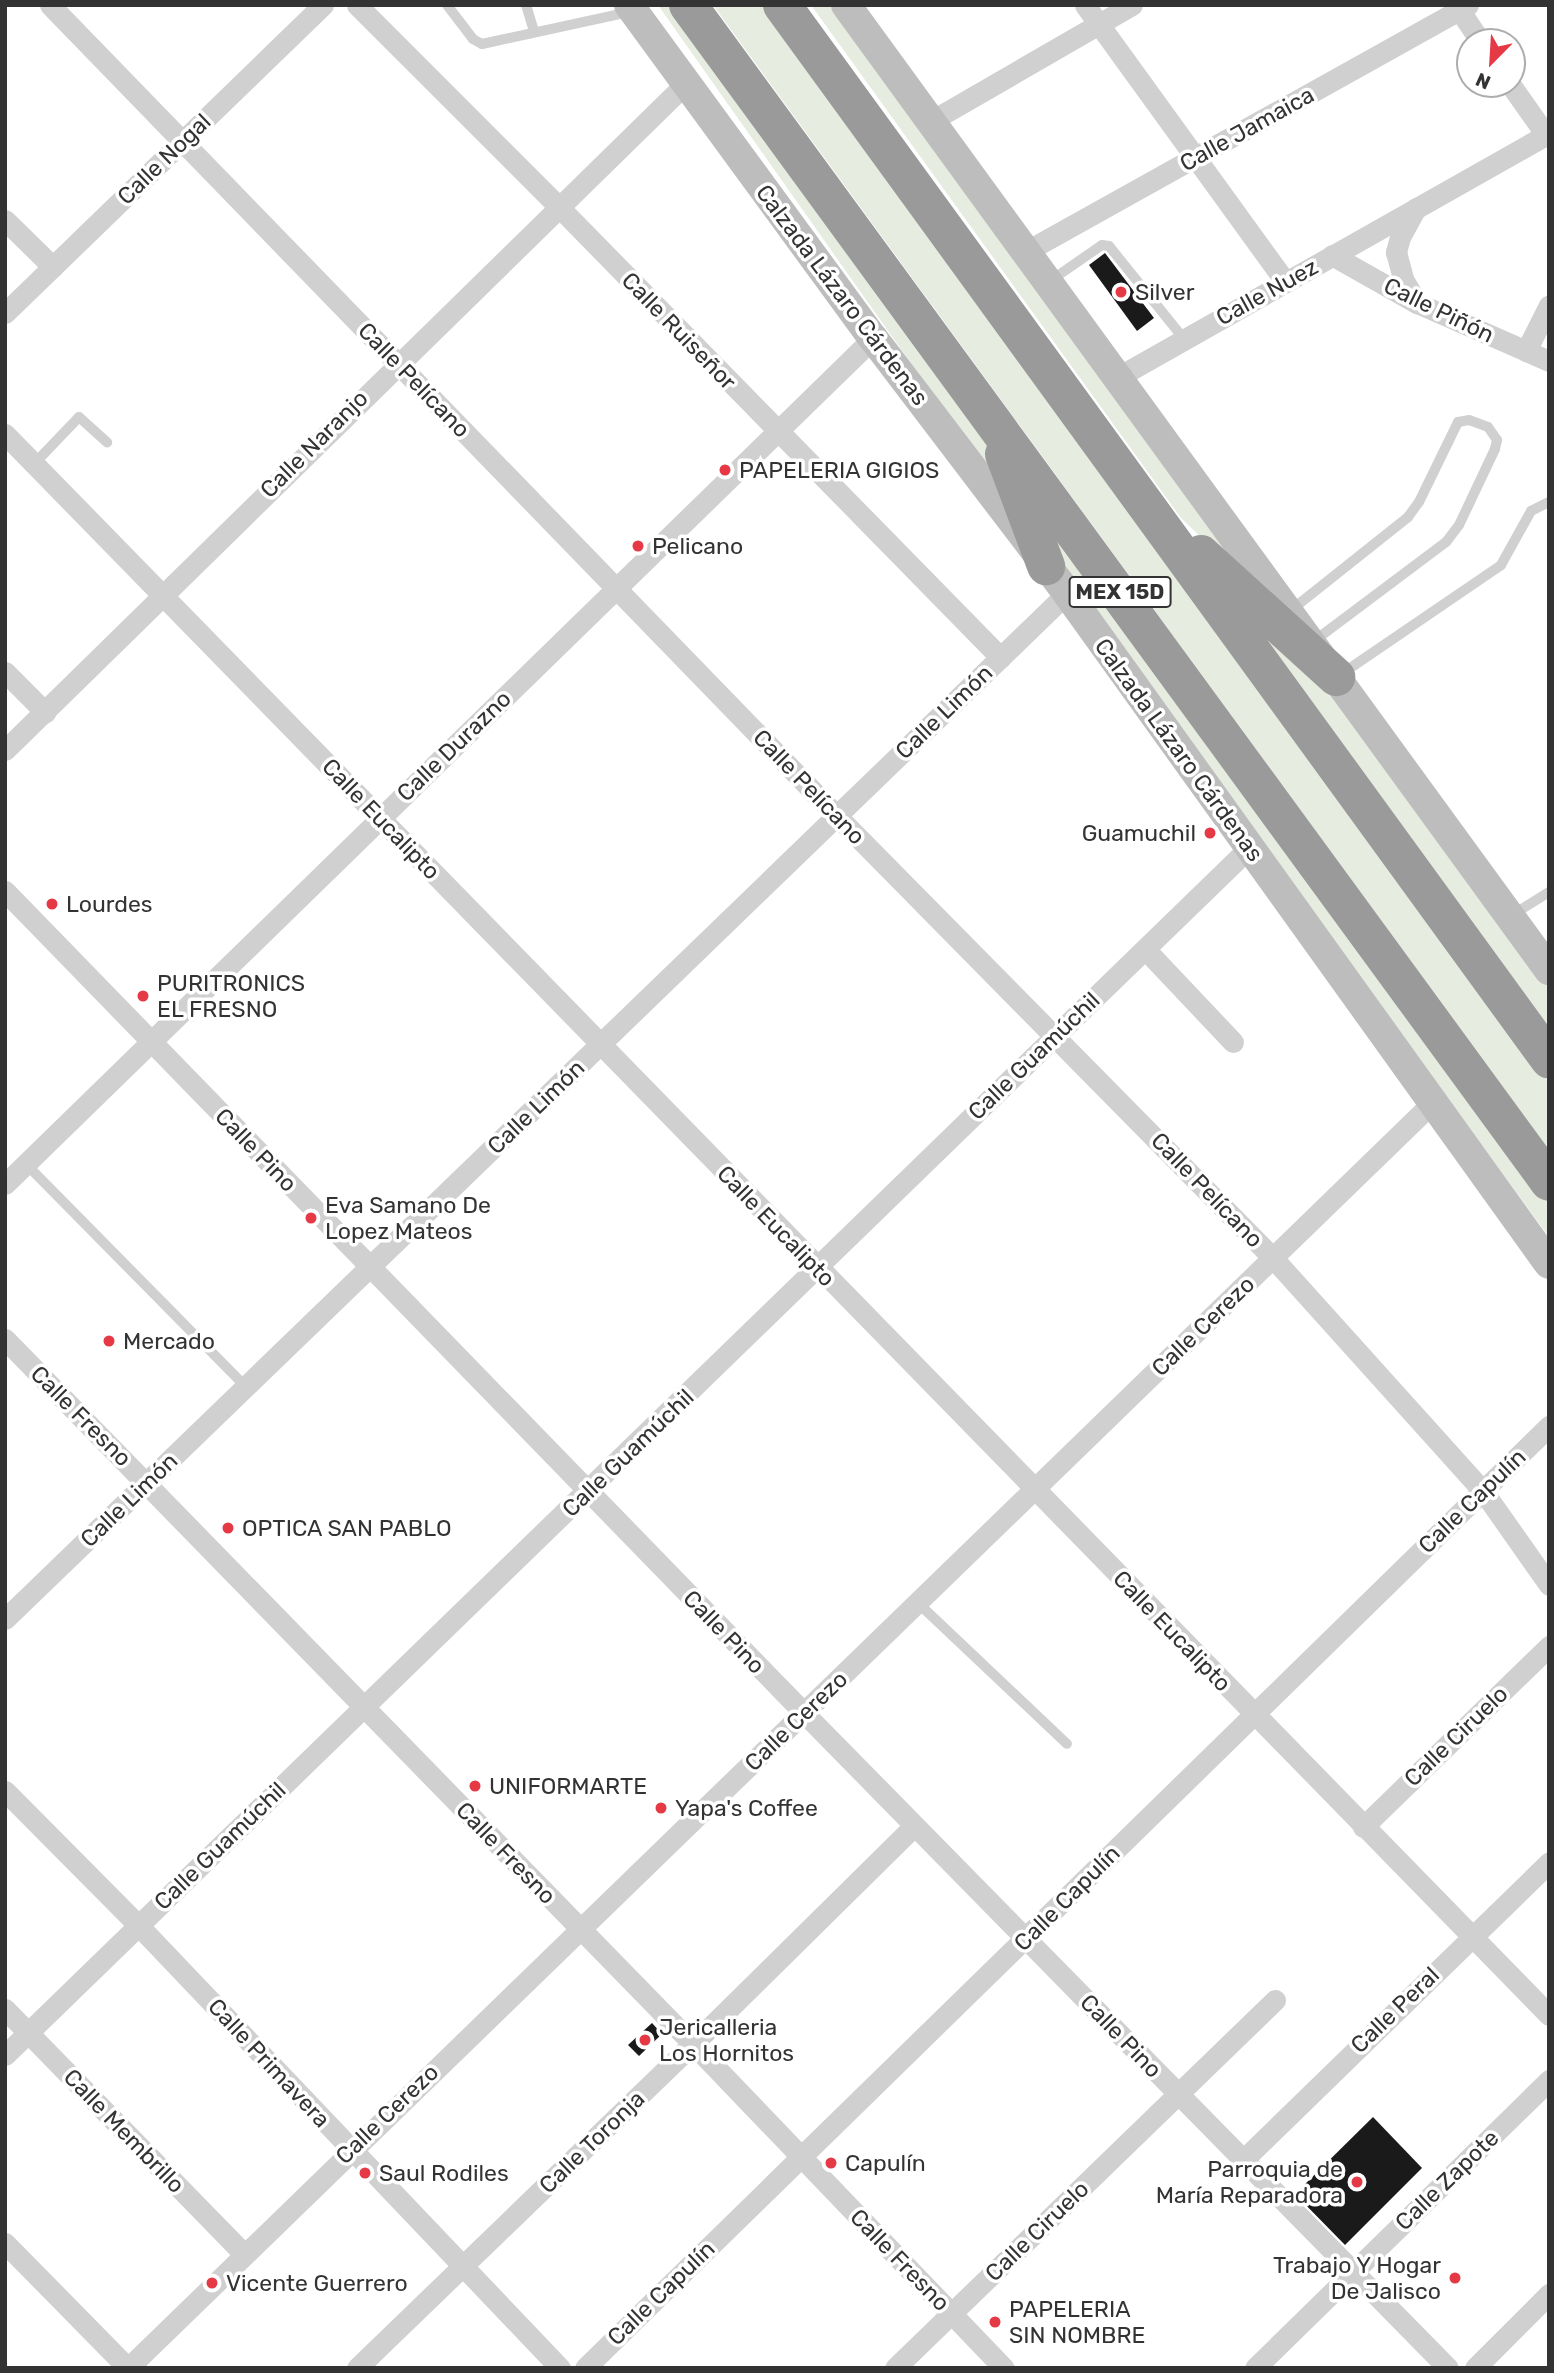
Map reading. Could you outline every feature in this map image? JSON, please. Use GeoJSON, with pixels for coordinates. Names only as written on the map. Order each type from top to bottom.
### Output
{"type":"FeatureCollection","features":[{"type":"Feature","properties":{"kind":"highway","name":"Calzada Lázaro Cárdenas"},"geometry":{"type":"LineString","coordinates":[[688,5],[987,410],[1549,1182]]}},
{"type":"Feature","properties":{"kind":"highway","name":"MEX 15D"},"geometry":{"type":"LineString","coordinates":[[782,5],[1549,1059]]}},
{"type":"Feature","properties":{"kind":"highway"},"geometry":{"type":"LineString","coordinates":[[987,410],[1056,580]]}},
{"type":"Feature","properties":{"kind":"highway"},"geometry":{"type":"LineString","coordinates":[[1140,497],[1336,677]]}},
{"type":"Feature","properties":{"kind":"main road"},"geometry":{"type":"LineString","coordinates":[[846,5],[1549,970]]}},
{"type":"Feature","properties":{"kind":"main road","name":"Calzada Lázaro Cárdenas"},"geometry":{"type":"LineString","coordinates":[[631,8],[873,338],[1056,580],[1549,1264]]}},
{"type":"Feature","properties":{"kind":"street","name":"Calle Pelícano"},"geometry":{"type":"LineString","coordinates":[[50,5],[184,140],[836,815],[1273,1258],[1483,1491],[1549,1585]]}},
{"type":"Feature","properties":{"kind":"street","name":"Calle Nogal"},"geometry":{"type":"LineString","coordinates":[[5,313],[323,5]]}},
{"type":"Feature","properties":{"kind":"street","name":"Calle Ruiseñor"},"geometry":{"type":"LineString","coordinates":[[357,5],[559,207],[1001,659]]}},
{"type":"Feature","properties":{"kind":"street"},"geometry":{"type":"LineString","coordinates":[[1085,5],[1285,281]]}},
{"type":"Feature","properties":{"kind":"street"},"geometry":{"type":"LineString","coordinates":[[931,121],[1132,5]]}},
{"type":"Feature","properties":{"kind":"street"},"geometry":{"type":"LineString","coordinates":[[1461,7],[1473,28]]}},
{"type":"Feature","properties":{"kind":"street","name":"Calle Jamaica"},"geometry":{"type":"LineString","coordinates":[[1025,252],[1461,7]]}},
{"type":"Feature","properties":{"kind":"street","name":"Calle Naranjo"},"geometry":{"type":"LineString","coordinates":[[5,750],[397,363],[686,83]]}},
{"type":"Feature","properties":{"kind":"street"},"geometry":{"type":"LineString","coordinates":[[1520,98],[1547,134]]}},
{"type":"Feature","properties":{"kind":"street","name":"Calle Nuez"},"geometry":{"type":"LineString","coordinates":[[1118,377],[1547,134]]}},
{"type":"Feature","properties":{"kind":"street"},"geometry":{"type":"LineString","coordinates":[[1417,206],[1400,237],[1396,251],[1404,281],[1417,303]]}},
{"type":"Feature","properties":{"kind":"street"},"geometry":{"type":"LineString","coordinates":[[5,220],[52,267]]}},
{"type":"Feature","properties":{"kind":"street","name":"Calle Piñón"},"geometry":{"type":"LineString","coordinates":[[1332,256],[1417,303],[1549,361]]}},
{"type":"Feature","properties":{"kind":"street"},"geometry":{"type":"LineString","coordinates":[[1526,351],[1549,305]]}},
{"type":"Feature","properties":{"kind":"street","name":"Calle Durazno"},"geometry":{"type":"LineString","coordinates":[[5,1184],[873,338]]}},
{"type":"Feature","properties":{"kind":"street","name":"Calle Eucalipto"},"geometry":{"type":"LineString","coordinates":[[5,434],[1252,1714],[1549,2015]]}},
{"type":"Feature","properties":{"kind":"street","name":"Calle Limón"},"geometry":{"type":"LineString","coordinates":[[5,1619],[371,1268],[836,815],[1001,659],[1056,580]]}},
{"type":"Feature","properties":{"kind":"street"},"geometry":{"type":"LineString","coordinates":[[5,671],[45,712]]}},
{"type":"Feature","properties":{"kind":"street","name":"Calle Guamúchil"},"geometry":{"type":"LineString","coordinates":[[5,2055],[1249,848]]}},
{"type":"Feature","properties":{"kind":"street","name":"Calle Pino"},"geometry":{"type":"LineString","coordinates":[[5,891],[914,1826],[1448,2368]]}},
{"type":"Feature","properties":{"kind":"street"},"geometry":{"type":"LineString","coordinates":[[1144,949],[1233,1042]]}},
{"type":"Feature","properties":{"kind":"street","name":"Calle Cerezo"},"geometry":{"type":"LineString","coordinates":[[128,2368],[243,2253],[805,1714],[1433,1102]]}},
{"type":"Feature","properties":{"kind":"street","name":"Calle Fresno"},"geometry":{"type":"LineString","coordinates":[[5,1339],[694,2044],[1004,2368]]}},
{"type":"Feature","properties":{"kind":"street","name":"Calle Capulín"},"geometry":{"type":"LineString","coordinates":[[584,2368],[1549,1426]]}},
{"type":"Feature","properties":{"kind":"street","name":"Calle Ciruelo"},"geometry":{"type":"LineString","coordinates":[[1363,1827],[1549,1646]]}},
{"type":"Feature","properties":{"kind":"street","name":"Calle Primavera"},"geometry":{"type":"LineString","coordinates":[[5,1791],[138,1925],[559,2368]]}},
{"type":"Feature","properties":{"kind":"street","name":"Calle Toronja"},"geometry":{"type":"LineString","coordinates":[[357,2368],[694,2044],[914,1826]]}},
{"type":"Feature","properties":{"kind":"street","name":"Calle Peral"},"geometry":{"type":"LineString","coordinates":[[1243,2160],[1549,1862]]}},
{"type":"Feature","properties":{"kind":"street","name":"Calle Ciruelo"},"geometry":{"type":"LineString","coordinates":[[894,2368],[1275,2000]]}},
{"type":"Feature","properties":{"kind":"street","name":"Calle Membrillo"},"geometry":{"type":"LineString","coordinates":[[5,2009],[243,2253]]}},
{"type":"Feature","properties":{"kind":"street","name":"Calle Zapote"},"geometry":{"type":"LineString","coordinates":[[1255,2368],[1549,2080]]}},
{"type":"Feature","properties":{"kind":"street"},"geometry":{"type":"LineString","coordinates":[[5,2243],[128,2368]]}},
{"type":"Feature","properties":{"kind":"street"},"geometry":{"type":"LineString","coordinates":[[1475,2368],[1549,2294]]}},
{"type":"Feature","properties":{"kind":"lane"},"geometry":{"type":"LineString","coordinates":[[447,5],[478,44],[631,8]]}},
{"type":"Feature","properties":{"kind":"lane"},"geometry":{"type":"LineString","coordinates":[[526,5],[534,32]]}},
{"type":"Feature","properties":{"kind":"lane"},"geometry":{"type":"LineString","coordinates":[[1047,283],[1102,245],[1109,246],[1184,339]]}},
{"type":"Feature","properties":{"kind":"lane"},"geometry":{"type":"LineString","coordinates":[[34,464],[79,417],[107,442]]}},
{"type":"Feature","properties":{"kind":"lane"},"geometry":{"type":"LineString","coordinates":[[1289,612],[1408,517],[1419,502],[1458,422],[1479,422],[1492,431],[1497,440],[1495,449],[1459,525],[1446,542],[1311,642]]}},
{"type":"Feature","properties":{"kind":"lane"},"geometry":{"type":"LineString","coordinates":[[1336,677],[1501,565],[1531,511],[1549,502]]}},
{"type":"Feature","properties":{"kind":"lane"},"geometry":{"type":"LineString","coordinates":[[1510,916],[1548,895]]}},
{"type":"Feature","properties":{"kind":"lane"},"geometry":{"type":"LineString","coordinates":[[26,1164],[246,1387]]}},
{"type":"Feature","properties":{"kind":"lane"},"geometry":{"type":"LineString","coordinates":[[918,1603],[1067,1744]]}},
{"type":"Feature","properties":{"kind":"shaded area"},"geometry":{"type":"Polygon","coordinates":[[[658,5],[678,5],[978,408],[1013,508],[658,5]]]}},
{"type":"Feature","properties":{"kind":"shaded area"},"geometry":{"type":"Polygon","coordinates":[[[713,5],[767,5],[1549,1083],[1549,1151],[713,5]]]}},
{"type":"Feature","properties":{"kind":"shaded area"},"geometry":{"type":"Polygon","coordinates":[[[811,5],[835,5],[1282,615],[1181,518],[811,5]]]}},
{"type":"Feature","properties":{"kind":"shaded area"},"geometry":{"type":"Polygon","coordinates":[[[1023,469],[1549,1193],[1549,1237],[1057,563],[1023,469]]]}},
{"type":"Feature","properties":{"kind":"shaded area"},"geometry":{"type":"Polygon","coordinates":[[[1222,579],[1332,684],[1549,983],[1549,1030],[1222,579]]]}},
{"type":"Feature","properties":{"kind":"building","name":"Silver"},"geometry":{"type":"Polygon","coordinates":[[[1105,253],[1154,318],[1137,331],[1089,265],[1105,253]]]}},
{"type":"Feature","properties":{"kind":"building","name":"Jericalleria Los Hornitos"},"geometry":{"type":"Polygon","coordinates":[[[652,2023],[662,2034],[639,2056],[628,2045],[652,2023]]]}},
{"type":"Feature","properties":{"kind":"building","name":"Parroquia de María Reparadora"},"geometry":{"type":"Polygon","coordinates":[[[1373,2117],[1422,2168],[1345,2245],[1295,2194],[1373,2117]]]}},
{"type":"Feature","properties":{"kind":"place","name":"Silver"},"geometry":{"type":"Point","coordinates":[1121,292]}},
{"type":"Feature","properties":{"kind":"place","name":"PAPELERIA GIGIOS"},"geometry":{"type":"Point","coordinates":[725,470]}},
{"type":"Feature","properties":{"kind":"place","name":"Pelicano"},"geometry":{"type":"Point","coordinates":[638,546]}},
{"type":"Feature","properties":{"kind":"place","name":"Guamuchil"},"geometry":{"type":"Point","coordinates":[1210,833]}},
{"type":"Feature","properties":{"kind":"place","name":"Lourdes"},"geometry":{"type":"Point","coordinates":[52,904]}},
{"type":"Feature","properties":{"kind":"place","name":"PURITRONICS EL FRESNO"},"geometry":{"type":"Point","coordinates":[143,996]}},
{"type":"Feature","properties":{"kind":"place","name":"Eva Samano De Lopez Mateos"},"geometry":{"type":"Point","coordinates":[311,1218]}},
{"type":"Feature","properties":{"kind":"place","name":"Mercado"},"geometry":{"type":"Point","coordinates":[109,1341]}},
{"type":"Feature","properties":{"kind":"place","name":"OPTICA SAN PABLO"},"geometry":{"type":"Point","coordinates":[228,1528]}},
{"type":"Feature","properties":{"kind":"place","name":"UNIFORMARTE"},"geometry":{"type":"Point","coordinates":[475,1786]}},
{"type":"Feature","properties":{"kind":"place","name":"Yapa's Coffee"},"geometry":{"type":"Point","coordinates":[661,1808]}},
{"type":"Feature","properties":{"kind":"place","name":"Jericalleria Los Hornitos"},"geometry":{"type":"Point","coordinates":[645,2040]}},
{"type":"Feature","properties":{"kind":"place","name":"Capulín"},"geometry":{"type":"Point","coordinates":[831,2163]}},
{"type":"Feature","properties":{"kind":"place","name":"Saul Rodiles"},"geometry":{"type":"Point","coordinates":[365,2173]}},
{"type":"Feature","properties":{"kind":"place","name":"Parroquia de María Reparadora"},"geometry":{"type":"Point","coordinates":[1357,2182]}},
{"type":"Feature","properties":{"kind":"place","name":"Trabajo Y Hogar De Jalisco"},"geometry":{"type":"Point","coordinates":[1455,2278]}},
{"type":"Feature","properties":{"kind":"place","name":"Vicente Guerrero"},"geometry":{"type":"Point","coordinates":[212,2283]}},
{"type":"Feature","properties":{"kind":"place","name":"PAPELERIA SIN NOMBRE"},"geometry":{"type":"Point","coordinates":[995,2322]}}]}
